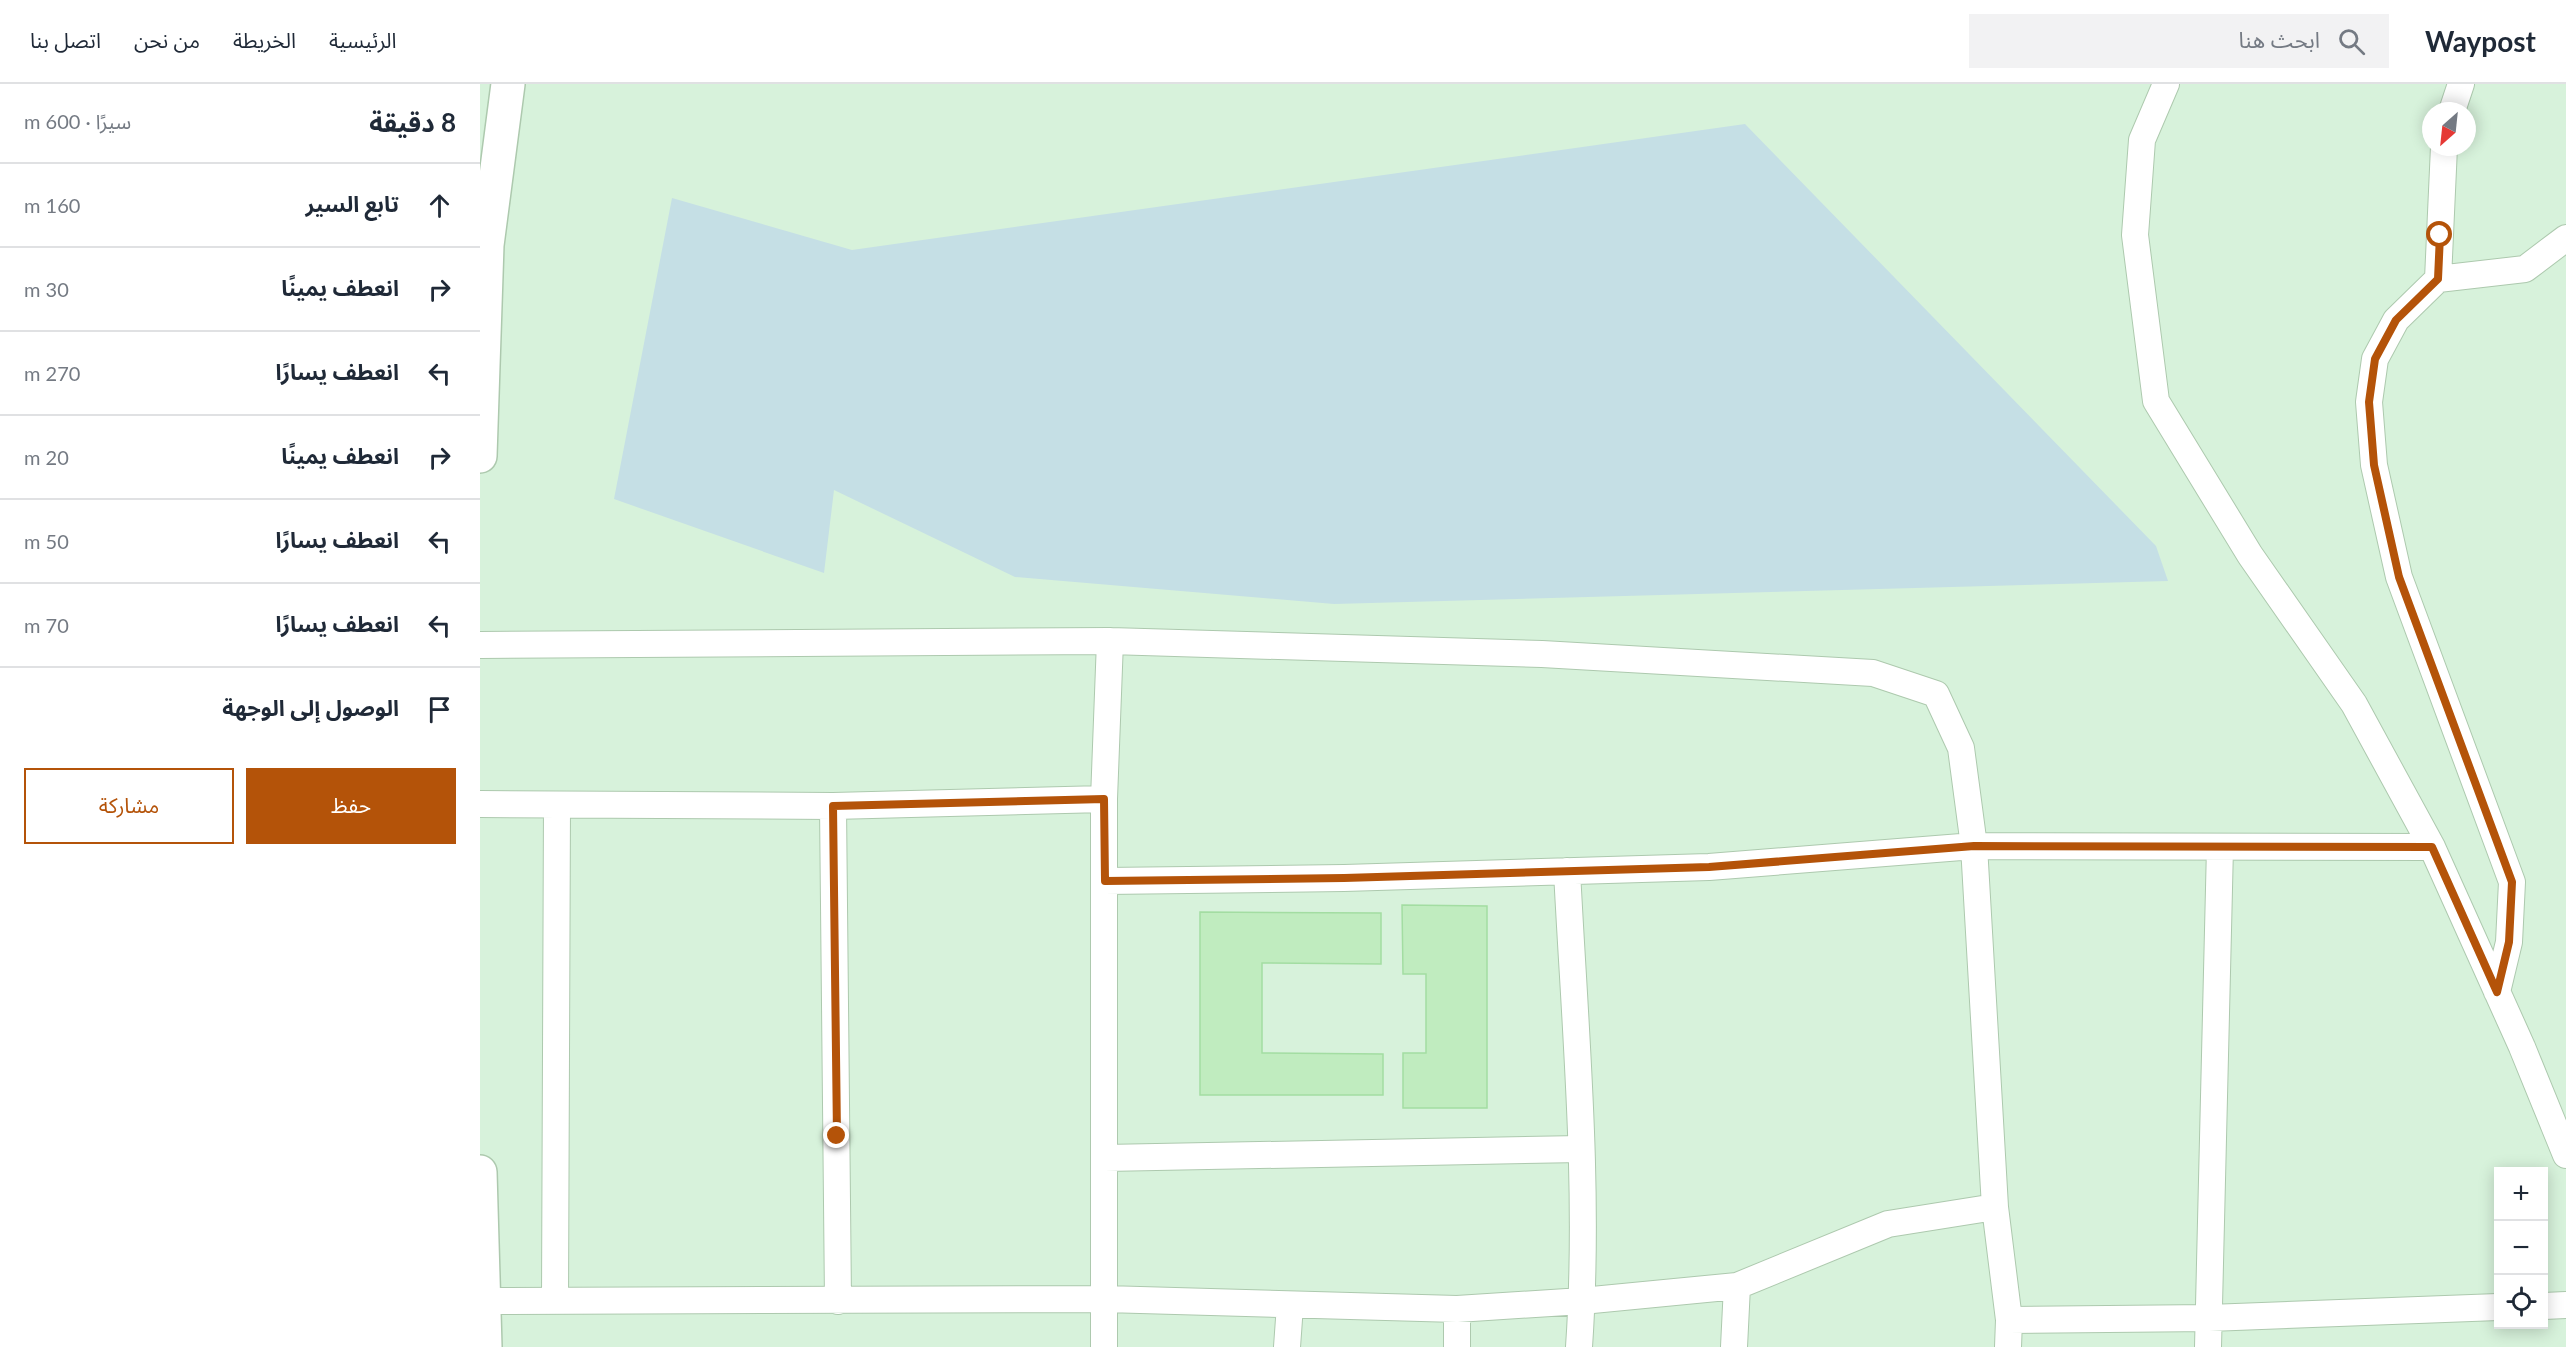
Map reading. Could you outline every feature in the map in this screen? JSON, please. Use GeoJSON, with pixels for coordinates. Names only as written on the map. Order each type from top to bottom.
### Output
{"type":"FeatureCollection","features":[{"type":"Feature","properties":{"kind":"street"},"geometry":{"type":"LineString","coordinates":[[480,456],[487,245],[508,84]]}},
{"type":"Feature","properties":{"kind":"street"},"geometry":{"type":"LineString","coordinates":[[2166,84],[2142,140],[2135,236],[2156,401],[2250,555],[2354,704],[2432,847],[2566,1155]]}},
{"type":"Feature","properties":{"kind":"street"},"geometry":{"type":"LineString","coordinates":[[2455,102],[2461,84]]}},
{"type":"Feature","properties":{"kind":"street"},"geometry":{"type":"LineString","coordinates":[[2438,279],[2444,156]]}},
{"type":"Feature","properties":{"kind":"street"},"geometry":{"type":"LineString","coordinates":[[2497,992],[2509,942],[2512,882],[2399,577],[2374,465],[2369,402],[2375,359],[2396,320],[2438,279],[2524,269],[2566,238]]}},
{"type":"Feature","properties":{"kind":"street"},"geometry":{"type":"LineString","coordinates":[[1104,1347],[1106,1299],[1104,799],[1110,641]]}},
{"type":"Feature","properties":{"kind":"street"},"geometry":{"type":"LineString","coordinates":[[480,645],[1110,641],[1542,654],[1873,673],[1936,694],[1961,748],[1974,846],[1995,1207],[2009,1320],[2008,1347]]}},
{"type":"Feature","properties":{"kind":"street"},"geometry":{"type":"LineString","coordinates":[[480,804],[833,806],[1104,799]]}},
{"type":"Feature","properties":{"kind":"street"},"geometry":{"type":"LineString","coordinates":[[555,1301],[557,805]]}},
{"type":"Feature","properties":{"kind":"street"},"geometry":{"type":"LineString","coordinates":[[833,806],[838,1301]]}},
{"type":"Feature","properties":{"kind":"street"},"geometry":{"type":"LineString","coordinates":[[1105,881],[1344,878],[1709,867],[1974,846],[2432,847]]}},
{"type":"Feature","properties":{"kind":"street"},"geometry":{"type":"LineString","coordinates":[[2208,1347],[2220,847]]}},
{"type":"Feature","properties":{"kind":"street"},"geometry":{"type":"LineString","coordinates":[[1567,871],[1581,1149],[1582,1301],[1579,1347]]}},
{"type":"Feature","properties":{"kind":"street"},"geometry":{"type":"LineString","coordinates":[[1105,1158],[1581,1149]]}},
{"type":"Feature","properties":{"kind":"street"},"geometry":{"type":"LineString","coordinates":[[480,1172],[485,1347]]}},
{"type":"Feature","properties":{"kind":"street"},"geometry":{"type":"LineString","coordinates":[[482,1301],[1106,1299],[1457,1309],[1582,1301],[1737,1286],[1888,1224],[1995,1207]]}},
{"type":"Feature","properties":{"kind":"street"},"geometry":{"type":"LineString","coordinates":[[1734,1347],[1737,1286]]}},
{"type":"Feature","properties":{"kind":"street"},"geometry":{"type":"LineString","coordinates":[[1287,1347],[1290,1305]]}},
{"type":"Feature","properties":{"kind":"street"},"geometry":{"type":"LineString","coordinates":[[2548,1306],[2566,1305]]}},
{"type":"Feature","properties":{"kind":"street"},"geometry":{"type":"LineString","coordinates":[[2009,1320],[2210,1318],[2494,1307]]}},
{"type":"Feature","properties":{"kind":"street"},"geometry":{"type":"LineString","coordinates":[[1456,1347],[1457,1309]]}},
{"type":"Feature","properties":{"kind":"shaded area"},"geometry":{"type":"Polygon","coordinates":[[[480,84],[2566,84],[2566,1347],[480,1347],[480,84]]]}},
{"type":"Feature","properties":{"kind":"shaded area"},"geometry":{"type":"Polygon","coordinates":[[[1745,124],[2156,546],[2168,581],[1334,604],[1015,577],[834,490],[824,573],[614,499],[672,198],[852,250],[1745,124]]]}},
{"type":"Feature","properties":{"kind":"building"},"geometry":{"type":"Polygon","coordinates":[[[1402,905],[1487,906],[1487,1108],[1403,1108],[1403,1053],[1426,1053],[1426,974],[1403,974],[1402,905]]]}},
{"type":"Feature","properties":{"kind":"building"},"geometry":{"type":"Polygon","coordinates":[[[1200,912],[1381,913],[1381,964],[1262,963],[1262,1053],[1383,1054],[1383,1095],[1200,1095],[1200,912]]]}},
{"type":"Feature","properties":{"kind":"route"},"geometry":{"type":"LineString","coordinates":[[837,1136],[833,806],[1104,799],[1105,881],[1344,878],[1709,867],[1974,846],[2432,847],[2497,992],[2509,942],[2512,882],[2399,577],[2374,465],[2369,402],[2375,359],[2396,320],[2438,279],[2440,235]]}}]}
